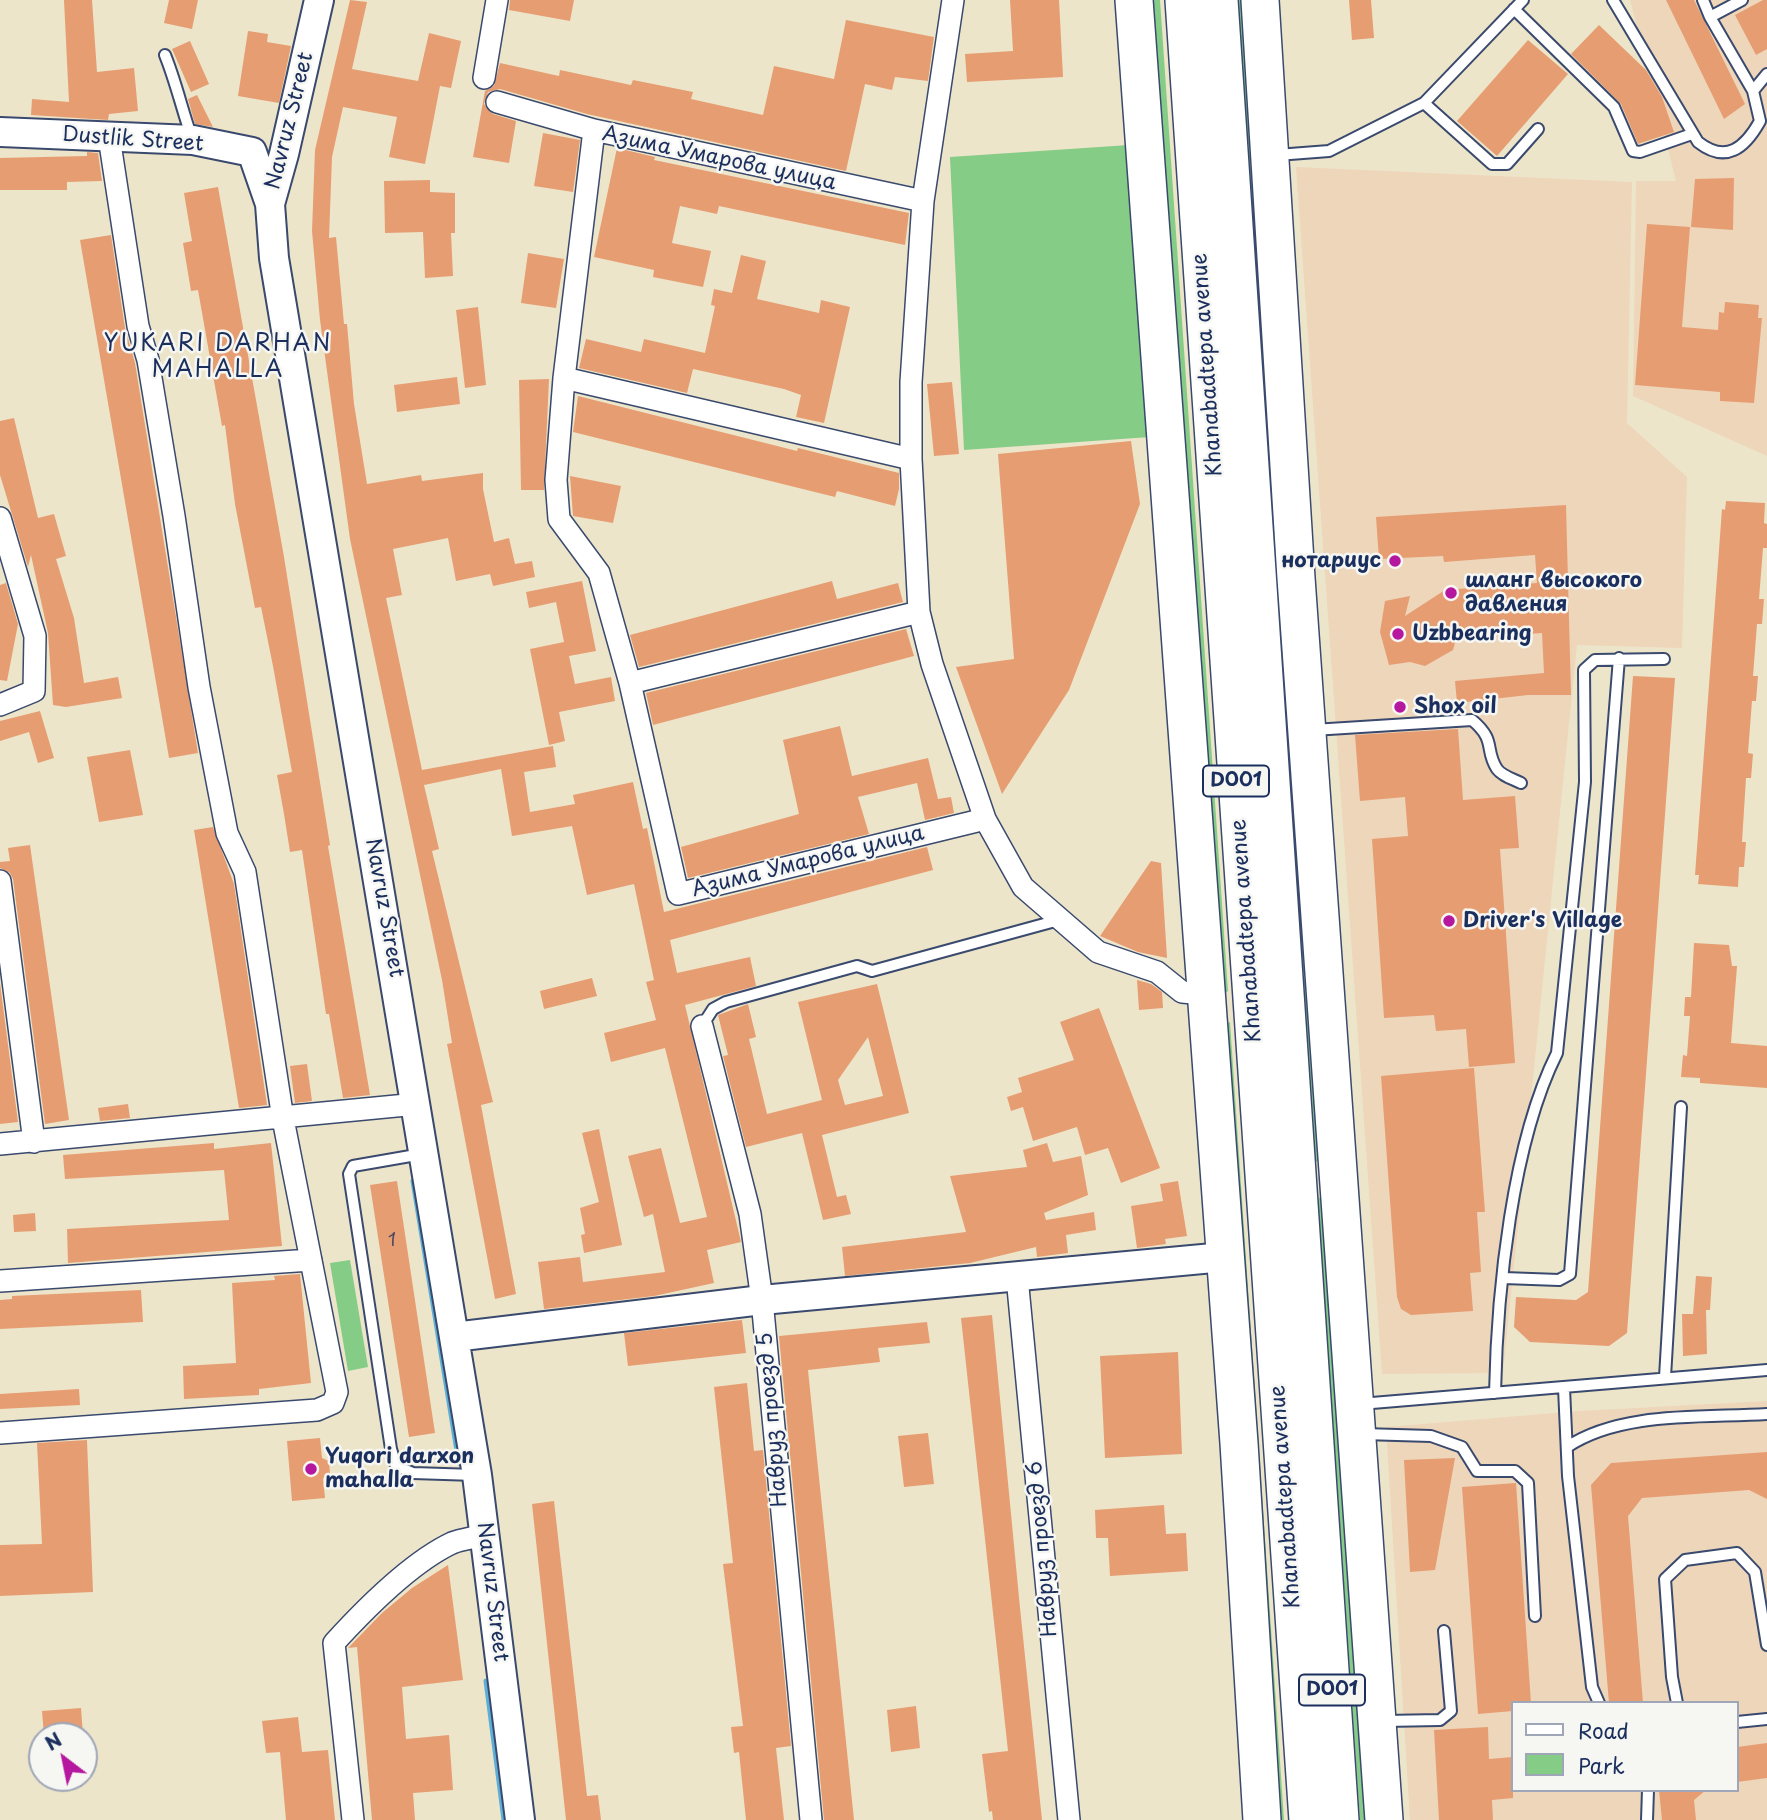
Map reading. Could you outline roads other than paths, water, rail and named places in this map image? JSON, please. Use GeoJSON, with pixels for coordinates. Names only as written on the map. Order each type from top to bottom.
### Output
{"type":"FeatureCollection","features":[{"type":"Feature","properties":{"kind":"highway"},"geometry":{"type":"LineString","coordinates":[[1134,0],[1262,1820]]}},
{"type":"Feature","properties":{"kind":"highway","name":"Khanabadtepa avenue"},"geometry":{"type":"LineString","coordinates":[[1184,0],[1250,981],[1307,1561],[1340,1820]]}},
{"type":"Feature","properties":{"kind":"highway","name":"Khanabadtepa avenue"},"geometry":{"type":"LineString","coordinates":[[1219,0],[1301,1218],[1308,1820]]}},
{"type":"Feature","properties":{"kind":"highway"},"geometry":{"type":"LineString","coordinates":[[1260,0],[1307,731],[1384,1820]]}},
{"type":"Feature","properties":{"kind":"highway"},"geometry":{"type":"LineString","coordinates":[[1275,825],[1310,768]]}},
{"type":"Feature","properties":{"kind":"highway"},"geometry":{"type":"LineString","coordinates":[[1206,1011],[1250,981]]}},
{"type":"Feature","properties":{"kind":"highway"},"geometry":{"type":"LineString","coordinates":[[1301,1218],[1336,1151]]}},
{"type":"Feature","properties":{"kind":"street","name":"Navruz Street"},"geometry":{"type":"LineString","coordinates":[[319,0],[270,204],[274,258],[477,1475],[520,1820]]}},
{"type":"Feature","properties":{"kind":"street"},"geometry":{"type":"LineString","coordinates":[[484,78],[498,0]]}},
{"type":"Feature","properties":{"kind":"street"},"geometry":{"type":"LineString","coordinates":[[953,0],[923,201],[911,382],[911,459],[919,612],[932,664],[985,819],[1023,887],[1098,952],[1157,972],[1206,1011]]}},
{"type":"Feature","properties":{"kind":"street"},"geometry":{"type":"LineString","coordinates":[[497,102],[594,130]]}},
{"type":"Feature","properties":{"kind":"street","name":"Азима Умарова улица"},"geometry":{"type":"LineString","coordinates":[[923,201],[594,130],[564,379],[556,480],[559,519],[599,573],[630,683],[678,894],[985,819]]}},
{"type":"Feature","properties":{"kind":"street","name":"Dustlik Street"},"geometry":{"type":"LineString","coordinates":[[0,132],[193,140],[252,152],[284,154]]}},
{"type":"Feature","properties":{"kind":"street"},"geometry":{"type":"LineString","coordinates":[[0,1433],[326,1408],[336,1399],[337,1392],[283,1119],[245,872],[227,833],[199,687],[172,503],[148,360],[138,326],[109,137]]}},
{"type":"Feature","properties":{"kind":"street"},"geometry":{"type":"LineString","coordinates":[[252,152],[270,204]]}},
{"type":"Feature","properties":{"kind":"street"},"geometry":{"type":"LineString","coordinates":[[564,379],[911,459]]}},
{"type":"Feature","properties":{"kind":"street"},"geometry":{"type":"LineString","coordinates":[[0,519],[35,636],[34,691],[0,705]]}},
{"type":"Feature","properties":{"kind":"street"},"geometry":{"type":"LineString","coordinates":[[630,683],[919,612]]}},
{"type":"Feature","properties":{"kind":"street"},"geometry":{"type":"LineString","coordinates":[[0,881],[34,1142]]}},
{"type":"Feature","properties":{"kind":"street","name":"Навруз проезд 5"},"geometry":{"type":"LineString","coordinates":[[702,1027],[750,1214],[762,1300],[811,1820]]}},
{"type":"Feature","properties":{"kind":"street"},"geometry":{"type":"LineString","coordinates":[[0,1144],[283,1119],[417,1104]]}},
{"type":"Feature","properties":{"kind":"street"},"geometry":{"type":"LineString","coordinates":[[454,1337],[762,1300],[1224,1257]]}},
{"type":"Feature","properties":{"kind":"street"},"geometry":{"type":"LineString","coordinates":[[0,1282],[311,1260]]}},
{"type":"Feature","properties":{"kind":"street","name":"Навруз проезд 6"},"geometry":{"type":"LineString","coordinates":[[1017,1277],[1069,1820]]}},
{"type":"Feature","properties":{"kind":"street"},"geometry":{"type":"LineString","coordinates":[[353,1820],[334,1643],[361,1613],[420,1564],[453,1543],[484,1535]]}},
{"type":"Feature","properties":{"kind":"lane"},"geometry":{"type":"LineString","coordinates":[[1270,155],[1329,151],[1424,103],[1523,0]]}},
{"type":"Feature","properties":{"kind":"lane"},"geometry":{"type":"LineString","coordinates":[[1613,0],[1692,134],[1707,149],[1727,153],[1748,142],[1760,121],[1753,91],[1703,0]]}},
{"type":"Feature","properties":{"kind":"lane"},"geometry":{"type":"LineString","coordinates":[[1710,17],[1742,0]]}},
{"type":"Feature","properties":{"kind":"lane"},"geometry":{"type":"LineString","coordinates":[[1514,9],[1614,107],[1633,151],[1640,152],[1692,134]]}},
{"type":"Feature","properties":{"kind":"lane"},"geometry":{"type":"LineString","coordinates":[[165,55],[178,86],[177,97],[193,140]]}},
{"type":"Feature","properties":{"kind":"lane"},"geometry":{"type":"LineString","coordinates":[[1753,91],[1767,74]]}},
{"type":"Feature","properties":{"kind":"lane"},"geometry":{"type":"LineString","coordinates":[[1424,103],[1492,164],[1507,164],[1538,129]]}},
{"type":"Feature","properties":{"kind":"lane"},"geometry":{"type":"LineString","coordinates":[[1504,1278],[1559,1280],[1570,1274],[1619,658]]}},
{"type":"Feature","properties":{"kind":"lane"},"geometry":{"type":"LineString","coordinates":[[1494,1393],[1496,1343],[1512,1208],[1540,1087],[1557,1053],[1585,782],[1584,670],[1595,660],[1664,659]]}},
{"type":"Feature","properties":{"kind":"lane"},"geometry":{"type":"LineString","coordinates":[[1307,731],[1472,720],[1485,730],[1496,767],[1502,774],[1521,783]]}},
{"type":"Feature","properties":{"kind":"lane"},"geometry":{"type":"LineString","coordinates":[[702,1027],[713,1009],[726,1002],[857,966],[872,971],[1059,920]]}},
{"type":"Feature","properties":{"kind":"lane"},"geometry":{"type":"LineString","coordinates":[[1665,1377],[1681,1107]]}},
{"type":"Feature","properties":{"kind":"lane"},"geometry":{"type":"LineString","coordinates":[[425,1154],[365,1162],[353,1166],[349,1174],[391,1449],[396,1466],[412,1473],[477,1475]]}},
{"type":"Feature","properties":{"kind":"lane"},"geometry":{"type":"LineString","coordinates":[[1355,1419],[1494,1393],[1767,1370]]}},
{"type":"Feature","properties":{"kind":"lane"},"geometry":{"type":"LineString","coordinates":[[1564,1388],[1567,1447],[1592,1688],[1598,1701]]}},
{"type":"Feature","properties":{"kind":"lane"},"geometry":{"type":"LineString","coordinates":[[1567,1447],[1586,1435],[1616,1424],[1767,1414]]}},
{"type":"Feature","properties":{"kind":"lane"},"geometry":{"type":"LineString","coordinates":[[1355,1419],[1376,1432],[1431,1436],[1462,1447],[1477,1471],[1515,1471],[1528,1483],[1535,1616]]}},
{"type":"Feature","properties":{"kind":"lane"},"geometry":{"type":"LineString","coordinates":[[1677,1701],[1672,1677],[1665,1579],[1685,1560],[1737,1553],[1755,1572],[1767,1645]]}},
{"type":"Feature","properties":{"kind":"lane"},"geometry":{"type":"LineString","coordinates":[[1378,1721],[1440,1720],[1451,1712],[1444,1631]]}},
{"type":"Feature","properties":{"kind":"lane"},"geometry":{"type":"LineString","coordinates":[[1739,1722],[1767,1719]]}},
{"type":"Feature","properties":{"kind":"lane"},"geometry":{"type":"LineString","coordinates":[[1647,1820],[1648,1792]]}},
{"type":"Feature","properties":{"kind":"waterway"},"geometry":{"type":"LineString","coordinates":[[413,1181],[459,1463]]}},
{"type":"Feature","properties":{"kind":"waterway"},"geometry":{"type":"LineString","coordinates":[[486,1681],[504,1820]]}},
{"type":"Feature","properties":{"kind":"place","name":"нотариус"},"geometry":{"type":"Point","coordinates":[1395,561]}},
{"type":"Feature","properties":{"kind":"place","name":"шланг высокого давления"},"geometry":{"type":"Point","coordinates":[1451,593]}},
{"type":"Feature","properties":{"kind":"place","name":"Uzbbearing"},"geometry":{"type":"Point","coordinates":[1398,634]}},
{"type":"Feature","properties":{"kind":"place","name":"Shox oil"},"geometry":{"type":"Point","coordinates":[1400,707]}},
{"type":"Feature","properties":{"kind":"place","name":"Driver's Village"},"geometry":{"type":"Point","coordinates":[1449,921]}},
{"type":"Feature","properties":{"kind":"place","name":"Yuqori darxon mahalla"},"geometry":{"type":"Point","coordinates":[311,1469]}},
{"type":"Feature","properties":{"kind":"district","name":"YUKARI DARHAN MAHALLA"},"geometry":{"type":"Point","coordinates":[218,358]}}]}
